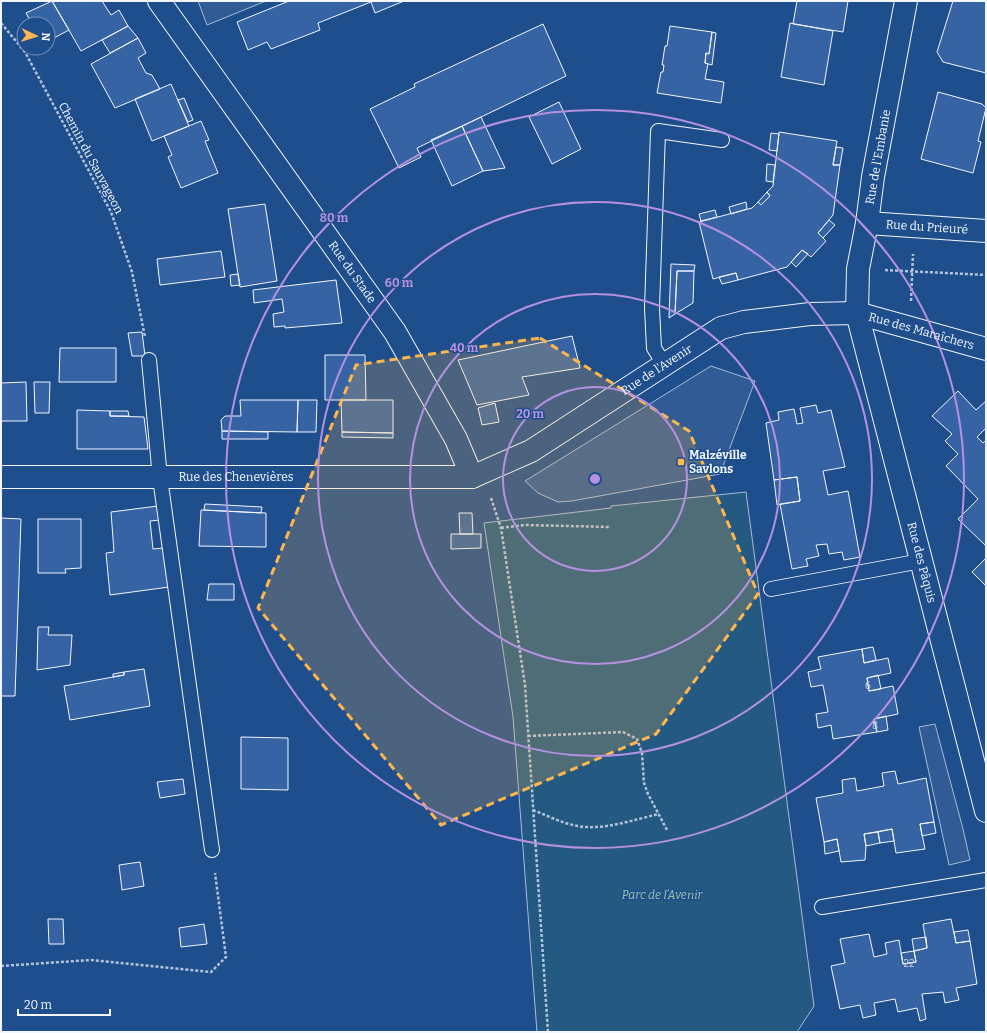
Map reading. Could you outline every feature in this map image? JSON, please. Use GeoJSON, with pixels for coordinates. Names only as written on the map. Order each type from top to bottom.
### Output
{"type":"FeatureCollection","features":[{"type":"Feature","properties":{"kind":"street","name":"Rue du Stade"},"geometry":{"type":"LineString","coordinates":[[159,1],[395,332],[477,475]]}},
{"type":"Feature","properties":{"kind":"street","name":"Rue de l'Embanie"},"geometry":{"type":"LineString","coordinates":[[857,313],[858,269],[867,223],[873,177],[906,1]]}},
{"type":"Feature","properties":{"kind":"street","name":"Rue du Prieuré"},"geometry":{"type":"LineString","coordinates":[[867,223],[986,231]]}},
{"type":"Feature","properties":{"kind":"street","name":"Rue de l'Avenir"},"geometry":{"type":"LineString","coordinates":[[477,475],[531,451],[720,328],[744,322],[810,314],[857,313]]}},
{"type":"Feature","properties":{"kind":"street","name":"Rue des Maraîchers"},"geometry":{"type":"LineString","coordinates":[[857,313],[986,349]]}},
{"type":"Feature","properties":{"kind":"street","name":"Rue des Pâquis"},"geometry":{"type":"LineString","coordinates":[[857,313],[986,812]]}},
{"type":"Feature","properties":{"kind":"street","name":"Rue des Chenevières"},"geometry":{"type":"LineString","coordinates":[[1,477],[160,478],[477,475]]}},
{"type":"Feature","properties":{"kind":"lane"},"geometry":{"type":"LineString","coordinates":[[664,364],[654,348],[652,308],[658,131],[722,140]]}},
{"type":"Feature","properties":{"kind":"lane"},"geometry":{"type":"LineString","coordinates":[[149,360],[160,478],[212,850]]}},
{"type":"Feature","properties":{"kind":"lane"},"geometry":{"type":"LineString","coordinates":[[771,589],[921,561]]}},
{"type":"Feature","properties":{"kind":"lane"},"geometry":{"type":"LineString","coordinates":[[822,907],[986,880]]}},
{"type":"Feature","properties":{"kind":"path","name":"Chemin du Sauvageon"},"geometry":{"type":"LineString","coordinates":[[1,23],[25,52],[111,212],[132,272],[149,360]]}},
{"type":"Feature","properties":{"kind":"path"},"geometry":{"type":"LineString","coordinates":[[910,328],[914,225]]}},
{"type":"Feature","properties":{"kind":"path"},"geometry":{"type":"LineString","coordinates":[[858,269],[986,275]]}},
{"type":"Feature","properties":{"kind":"path"},"geometry":{"type":"LineString","coordinates":[[477,475],[501,528],[525,685],[548,1032]]}},
{"type":"Feature","properties":{"kind":"path"},"geometry":{"type":"LineString","coordinates":[[501,528],[524,525],[611,527]]}},
{"type":"Feature","properties":{"kind":"path"},"geometry":{"type":"LineString","coordinates":[[528,736],[623,732],[637,738],[642,753],[644,783],[648,794],[667,830]]}},
{"type":"Feature","properties":{"kind":"path"},"geometry":{"type":"LineString","coordinates":[[533,810],[574,826],[596,827],[659,814]]}},
{"type":"Feature","properties":{"kind":"path"},"geometry":{"type":"LineString","coordinates":[[1,966],[91,960],[211,972],[226,957],[212,850]]}},
{"type":"Feature","properties":{"kind":"highlighted area"},"geometry":{"type":"Polygon","coordinates":[[[540,338],[689,431],[758,594],[656,734],[441,825],[258,608],[356,365],[540,338]]]}},
{"type":"Feature","properties":{"kind":"green space","name":"Parc de l’Avenir"},"geometry":{"type":"Polygon","coordinates":[[[746,492],[814,1006],[797,1032],[537,1032],[513,717],[484,523],[611,508],[611,506],[746,492]]]}},
{"type":"Feature","properties":{"kind":"shaded area"},"geometry":{"type":"Polygon","coordinates":[[[198,1],[266,1],[207,25],[198,1]]]}},
{"type":"Feature","properties":{"kind":"shaded area"},"geometry":{"type":"Polygon","coordinates":[[[711,366],[755,381],[720,474],[572,501],[558,502],[538,493],[525,481],[711,366]]]}},
{"type":"Feature","properties":{"kind":"shaded area"},"geometry":{"type":"Polygon","coordinates":[[[935,724],[970,860],[949,865],[919,727],[935,724]]]}},
{"type":"Feature","properties":{"kind":"building"},"geometry":{"type":"Polygon","coordinates":[[[52,1],[102,1],[111,15],[119,10],[128,26],[81,51],[52,1]]]}},
{"type":"Feature","properties":{"kind":"building"},"geometry":{"type":"Polygon","coordinates":[[[52,1],[69,30],[56,37],[56,16],[28,16],[26,13],[52,1]]]}},
{"type":"Feature","properties":{"kind":"building"},"geometry":{"type":"Polygon","coordinates":[[[289,1],[404,1],[375,13],[371,2],[318,23],[320,30],[271,49],[267,42],[248,50],[237,22],[289,1]]]}},
{"type":"Feature","properties":{"kind":"building"},"geometry":{"type":"Polygon","coordinates":[[[797,1],[848,1],[843,32],[793,24],[797,1]]]}},
{"type":"Feature","properties":{"kind":"building"},"geometry":{"type":"Polygon","coordinates":[[[953,1],[986,1],[986,73],[943,62],[937,52],[953,1]]]}},
{"type":"Feature","properties":{"kind":"building"},"geometry":{"type":"Polygon","coordinates":[[[790,23],[833,31],[824,85],[781,77],[790,23]]]}},
{"type":"Feature","properties":{"kind":"building"},"geometry":{"type":"Polygon","coordinates":[[[543,24],[566,76],[417,148],[421,157],[399,168],[370,109],[415,87],[414,84],[543,24]]]}},
{"type":"Feature","properties":{"kind":"building"},"geometry":{"type":"Polygon","coordinates":[[[128,26],[138,38],[110,53],[102,40],[128,26]]]}},
{"type":"Feature","properties":{"kind":"building"},"geometry":{"type":"Polygon","coordinates":[[[670,26],[712,32],[709,54],[706,53],[705,63],[708,64],[705,79],[724,82],[721,103],[657,93],[661,72],[663,72],[664,65],[662,65],[670,26]]]}},
{"type":"Feature","properties":{"kind":"building"},"geometry":{"type":"Polygon","coordinates":[[[712,32],[716,33],[712,65],[705,63],[706,53],[709,54],[712,32]]]}},
{"type":"Feature","properties":{"kind":"building"},"geometry":{"type":"Polygon","coordinates":[[[138,38],[146,53],[138,58],[146,73],[152,75],[160,89],[115,108],[91,64],[138,38]]]}},
{"type":"Feature","properties":{"kind":"building"},"geometry":{"type":"Polygon","coordinates":[[[171,84],[189,126],[152,141],[135,99],[171,84]]]}},
{"type":"Feature","properties":{"kind":"building"},"geometry":{"type":"Polygon","coordinates":[[[938,92],[982,104],[986,108],[978,141],[981,142],[973,173],[921,159],[938,92]]]}},
{"type":"Feature","properties":{"kind":"building"},"geometry":{"type":"Polygon","coordinates":[[[184,98],[193,120],[188,122],[178,100],[184,98]]]}},
{"type":"Feature","properties":{"kind":"building"},"geometry":{"type":"Polygon","coordinates":[[[559,102],[581,149],[552,164],[529,117],[559,102]]]}},
{"type":"Feature","properties":{"kind":"building"},"geometry":{"type":"Polygon","coordinates":[[[481,117],[505,168],[483,171],[462,126],[481,117]]]}},
{"type":"Feature","properties":{"kind":"building"},"geometry":{"type":"Polygon","coordinates":[[[201,121],[209,140],[205,141],[218,173],[181,188],[168,157],[172,155],[164,136],[201,121]]]}},
{"type":"Feature","properties":{"kind":"building"},"geometry":{"type":"Polygon","coordinates":[[[462,126],[483,171],[452,186],[431,140],[462,126]]]}},
{"type":"Feature","properties":{"kind":"building"},"geometry":{"type":"Polygon","coordinates":[[[779,132],[837,141],[833,165],[840,165],[833,215],[818,233],[826,241],[811,257],[802,250],[787,267],[738,280],[736,273],[713,279],[699,222],[752,208],[758,202],[761,205],[770,196],[767,192],[773,186],[779,132]]]}},
{"type":"Feature","properties":{"kind":"building"},"geometry":{"type":"Polygon","coordinates":[[[771,133],[779,134],[777,151],[769,150],[771,133]]]}},
{"type":"Feature","properties":{"kind":"building"},"geometry":{"type":"Polygon","coordinates":[[[836,147],[843,148],[840,165],[833,165],[836,147]]]}},
{"type":"Feature","properties":{"kind":"building"},"geometry":{"type":"Polygon","coordinates":[[[767,164],[775,165],[773,182],[766,181],[767,164]]]}},
{"type":"Feature","properties":{"kind":"building"},"geometry":{"type":"Polygon","coordinates":[[[767,192],[770,196],[761,205],[758,202],[767,192]]]}},
{"type":"Feature","properties":{"kind":"building"},"geometry":{"type":"Polygon","coordinates":[[[746,202],[747,209],[731,214],[729,207],[746,202]]]}},
{"type":"Feature","properties":{"kind":"building"},"geometry":{"type":"Polygon","coordinates":[[[265,204],[277,281],[240,287],[228,209],[265,204]]]}},
{"type":"Feature","properties":{"kind":"building"},"geometry":{"type":"Polygon","coordinates":[[[715,210],[717,217],[701,221],[699,214],[715,210]]]}},
{"type":"Feature","properties":{"kind":"building"},"geometry":{"type":"Polygon","coordinates":[[[829,220],[835,225],[823,238],[818,233],[829,220]]]}},
{"type":"Feature","properties":{"kind":"building"},"geometry":{"type":"Polygon","coordinates":[[[802,250],[808,254],[796,267],[791,262],[802,250]]]}},
{"type":"Feature","properties":{"kind":"building"},"geometry":{"type":"Polygon","coordinates":[[[221,251],[225,277],[160,285],[157,259],[221,251]]]}},
{"type":"Feature","properties":{"kind":"building"},"geometry":{"type":"Polygon","coordinates":[[[671,264],[695,265],[694,271],[677,271],[675,314],[669,318],[671,264]]]}},
{"type":"Feature","properties":{"kind":"building"},"geometry":{"type":"Polygon","coordinates":[[[677,271],[694,271],[693,303],[675,314],[677,271]]]}},
{"type":"Feature","properties":{"kind":"building"},"geometry":{"type":"Polygon","coordinates":[[[736,273],[738,280],[722,284],[719,277],[736,273]]]}},
{"type":"Feature","properties":{"kind":"building"},"geometry":{"type":"Polygon","coordinates":[[[238,274],[240,285],[231,286],[230,275],[238,274]]]}},
{"type":"Feature","properties":{"kind":"building"},"geometry":{"type":"Polygon","coordinates":[[[336,280],[342,323],[285,328],[285,326],[274,327],[273,314],[284,312],[282,299],[254,303],[253,290],[336,280]]]}},
{"type":"Feature","properties":{"kind":"building"},"geometry":{"type":"Polygon","coordinates":[[[142,332],[145,356],[132,356],[128,333],[142,332]]]}},
{"type":"Feature","properties":{"kind":"building"},"geometry":{"type":"Polygon","coordinates":[[[572,336],[580,368],[522,377],[529,395],[477,405],[458,360],[572,336]]]}},
{"type":"Feature","properties":{"kind":"building"},"geometry":{"type":"Polygon","coordinates":[[[60,348],[116,348],[116,382],[59,382],[60,348]]]}},
{"type":"Feature","properties":{"kind":"building"},"geometry":{"type":"Polygon","coordinates":[[[325,355],[365,355],[366,400],[325,400],[325,355]]]}},
{"type":"Feature","properties":{"kind":"building"},"geometry":{"type":"Polygon","coordinates":[[[26,382],[27,421],[1,421],[1,383],[26,382]]]}},
{"type":"Feature","properties":{"kind":"building"},"geometry":{"type":"Polygon","coordinates":[[[34,382],[50,382],[49,413],[35,413],[34,382]]]}},
{"type":"Feature","properties":{"kind":"building"},"geometry":{"type":"Polygon","coordinates":[[[958,391],[976,410],[986,401],[986,428],[977,437],[983,443],[986,440],[986,546],[958,519],[978,499],[946,466],[958,454],[945,441],[952,434],[932,416],[958,391]]]}},
{"type":"Feature","properties":{"kind":"building"},"geometry":{"type":"Polygon","coordinates":[[[240,400],[298,400],[297,432],[222,431],[221,420],[225,416],[241,416],[240,400]]]}},
{"type":"Feature","properties":{"kind":"building"},"geometry":{"type":"Polygon","coordinates":[[[298,400],[317,400],[316,432],[297,432],[298,400]]]}},
{"type":"Feature","properties":{"kind":"building"},"geometry":{"type":"Polygon","coordinates":[[[341,400],[393,400],[393,433],[342,432],[341,400]]]}},
{"type":"Feature","properties":{"kind":"building"},"geometry":{"type":"Polygon","coordinates":[[[495,403],[499,422],[482,425],[478,408],[495,403]]]}},
{"type":"Feature","properties":{"kind":"building"},"geometry":{"type":"Polygon","coordinates":[[[816,405],[818,413],[831,410],[845,467],[823,471],[828,495],[848,491],[860,557],[844,560],[842,552],[829,554],[827,544],[816,545],[819,556],[806,559],[808,566],[792,569],[780,504],[800,501],[797,477],[774,480],[766,423],[779,420],[778,412],[794,409],[797,424],[803,423],[800,408],[816,405]]]}},
{"type":"Feature","properties":{"kind":"building"},"geometry":{"type":"Polygon","coordinates":[[[77,410],[110,411],[110,416],[144,417],[148,449],[77,449],[77,410]]]}},
{"type":"Feature","properties":{"kind":"building"},"geometry":{"type":"Polygon","coordinates":[[[110,411],[128,411],[129,416],[110,416],[110,411]]]}},
{"type":"Feature","properties":{"kind":"building"},"geometry":{"type":"Polygon","coordinates":[[[222,431],[268,432],[268,439],[222,439],[222,431]]]}},
{"type":"Feature","properties":{"kind":"building"},"geometry":{"type":"Polygon","coordinates":[[[342,432],[393,433],[393,438],[342,437],[342,432]]]}},
{"type":"Feature","properties":{"kind":"building"},"geometry":{"type":"Polygon","coordinates":[[[797,477],[800,501],[777,505],[774,480],[797,477]]]}},
{"type":"Feature","properties":{"kind":"building"},"geometry":{"type":"Polygon","coordinates":[[[205,504],[262,507],[261,513],[204,510],[205,504]]]}},
{"type":"Feature","properties":{"kind":"building"},"geometry":{"type":"Polygon","coordinates":[[[158,506],[160,520],[150,521],[153,549],[164,548],[169,587],[110,595],[106,553],[114,552],[111,512],[158,506]]]}},
{"type":"Feature","properties":{"kind":"building"},"geometry":{"type":"Polygon","coordinates":[[[201,510],[266,513],[266,547],[199,546],[201,510]]]}},
{"type":"Feature","properties":{"kind":"building"},"geometry":{"type":"Polygon","coordinates":[[[459,513],[472,513],[473,534],[460,534],[459,513]]]}},
{"type":"Feature","properties":{"kind":"building"},"geometry":{"type":"Polygon","coordinates":[[[1,518],[21,519],[15,696],[1,696],[1,518]]]}},
{"type":"Feature","properties":{"kind":"building"},"geometry":{"type":"Polygon","coordinates":[[[38,519],[81,519],[81,568],[65,569],[66,573],[38,573],[38,519]]]}},
{"type":"Feature","properties":{"kind":"building"},"geometry":{"type":"Polygon","coordinates":[[[451,534],[481,534],[481,548],[451,549],[451,534]]]}},
{"type":"Feature","properties":{"kind":"building"},"geometry":{"type":"Polygon","coordinates":[[[986,558],[986,586],[972,572],[986,558]]]}},
{"type":"Feature","properties":{"kind":"building"},"geometry":{"type":"Polygon","coordinates":[[[209,584],[234,584],[234,600],[207,600],[209,584]]]}},
{"type":"Feature","properties":{"kind":"building"},"geometry":{"type":"Polygon","coordinates":[[[38,627],[49,627],[48,635],[72,635],[70,665],[37,670],[38,627]]]}},
{"type":"Feature","properties":{"kind":"building"},"geometry":{"type":"Polygon","coordinates":[[[873,647],[876,660],[864,663],[862,649],[873,647]]]}},
{"type":"Feature","properties":{"kind":"building"},"geometry":{"type":"Polygon","coordinates":[[[862,649],[864,663],[888,658],[891,673],[867,678],[869,691],[893,686],[898,714],[874,719],[877,732],[833,739],[831,725],[818,728],[816,714],[828,712],[823,685],[811,687],[808,672],[821,669],[818,657],[862,649]]]}},
{"type":"Feature","properties":{"kind":"building"},"geometry":{"type":"Polygon","coordinates":[[[144,669],[150,706],[70,720],[64,686],[124,675],[124,672],[144,669]]]}},
{"type":"Feature","properties":{"kind":"building"},"geometry":{"type":"Polygon","coordinates":[[[124,672],[124,675],[113,677],[113,674],[124,672]]]}},
{"type":"Feature","properties":{"kind":"building"},"geometry":{"type":"Polygon","coordinates":[[[878,675],[881,689],[869,691],[867,678],[878,675]]]}},
{"type":"Feature","properties":{"kind":"building"},"geometry":{"type":"Polygon","coordinates":[[[886,716],[888,730],[877,732],[874,719],[886,716]]]}},
{"type":"Feature","properties":{"kind":"building"},"geometry":{"type":"Polygon","coordinates":[[[241,737],[288,738],[288,790],[241,789],[241,737]]]}},
{"type":"Feature","properties":{"kind":"building"},"geometry":{"type":"Polygon","coordinates":[[[895,771],[898,784],[926,778],[934,822],[920,824],[925,849],[896,853],[892,829],[864,834],[866,846],[865,860],[841,862],[837,839],[824,842],[816,798],[843,793],[842,780],[855,778],[857,791],[884,786],[882,773],[895,771]]]}},
{"type":"Feature","properties":{"kind":"building"},"geometry":{"type":"Polygon","coordinates":[[[183,779],[185,794],[160,798],[157,782],[183,779]]]}},
{"type":"Feature","properties":{"kind":"building"},"geometry":{"type":"Polygon","coordinates":[[[934,822],[936,833],[922,836],[920,824],[934,822]]]}},
{"type":"Feature","properties":{"kind":"building"},"geometry":{"type":"Polygon","coordinates":[[[892,829],[894,841],[880,843],[878,832],[892,829]]]}},
{"type":"Feature","properties":{"kind":"building"},"geometry":{"type":"Polygon","coordinates":[[[878,832],[880,843],[866,846],[864,834],[878,832]]]}},
{"type":"Feature","properties":{"kind":"building"},"geometry":{"type":"Polygon","coordinates":[[[837,839],[839,851],[825,854],[824,842],[837,839]]]}},
{"type":"Feature","properties":{"kind":"building"},"geometry":{"type":"Polygon","coordinates":[[[140,862],[144,886],[122,890],[119,865],[140,862]]]}},
{"type":"Feature","properties":{"kind":"building"},"geometry":{"type":"Polygon","coordinates":[[[48,919],[63,919],[64,944],[49,944],[48,919]]]}},
{"type":"Feature","properties":{"kind":"building"},"geometry":{"type":"Polygon","coordinates":[[[951,919],[956,943],[970,941],[977,984],[956,988],[959,1000],[945,1003],[943,992],[922,994],[926,1019],[920,1021],[917,1008],[898,1012],[895,999],[874,1003],[876,1015],[863,1018],[860,1005],[840,1009],[831,966],[845,963],[840,939],[869,934],[874,957],[887,954],[885,943],[899,940],[903,964],[916,962],[914,951],[927,948],[923,924],[951,919]]]}},
{"type":"Feature","properties":{"kind":"building"},"geometry":{"type":"Polygon","coordinates":[[[204,924],[207,944],[181,947],[179,928],[204,924]]]}},
{"type":"Feature","properties":{"kind":"building"},"geometry":{"type":"Polygon","coordinates":[[[968,930],[970,941],[956,943],[954,932],[968,930]]]}},
{"type":"Feature","properties":{"kind":"building"},"geometry":{"type":"Polygon","coordinates":[[[926,937],[927,948],[914,951],[912,939],[926,937]]]}},
{"type":"Feature","properties":{"kind":"building"},"geometry":{"type":"Polygon","coordinates":[[[914,951],[916,962],[903,964],[901,953],[914,951]]]}},
{"type":"Feature","properties":{"kind":"place","name":"Malzéville Savlons"},"geometry":{"type":"Point","coordinates":[681,462]}}]}
